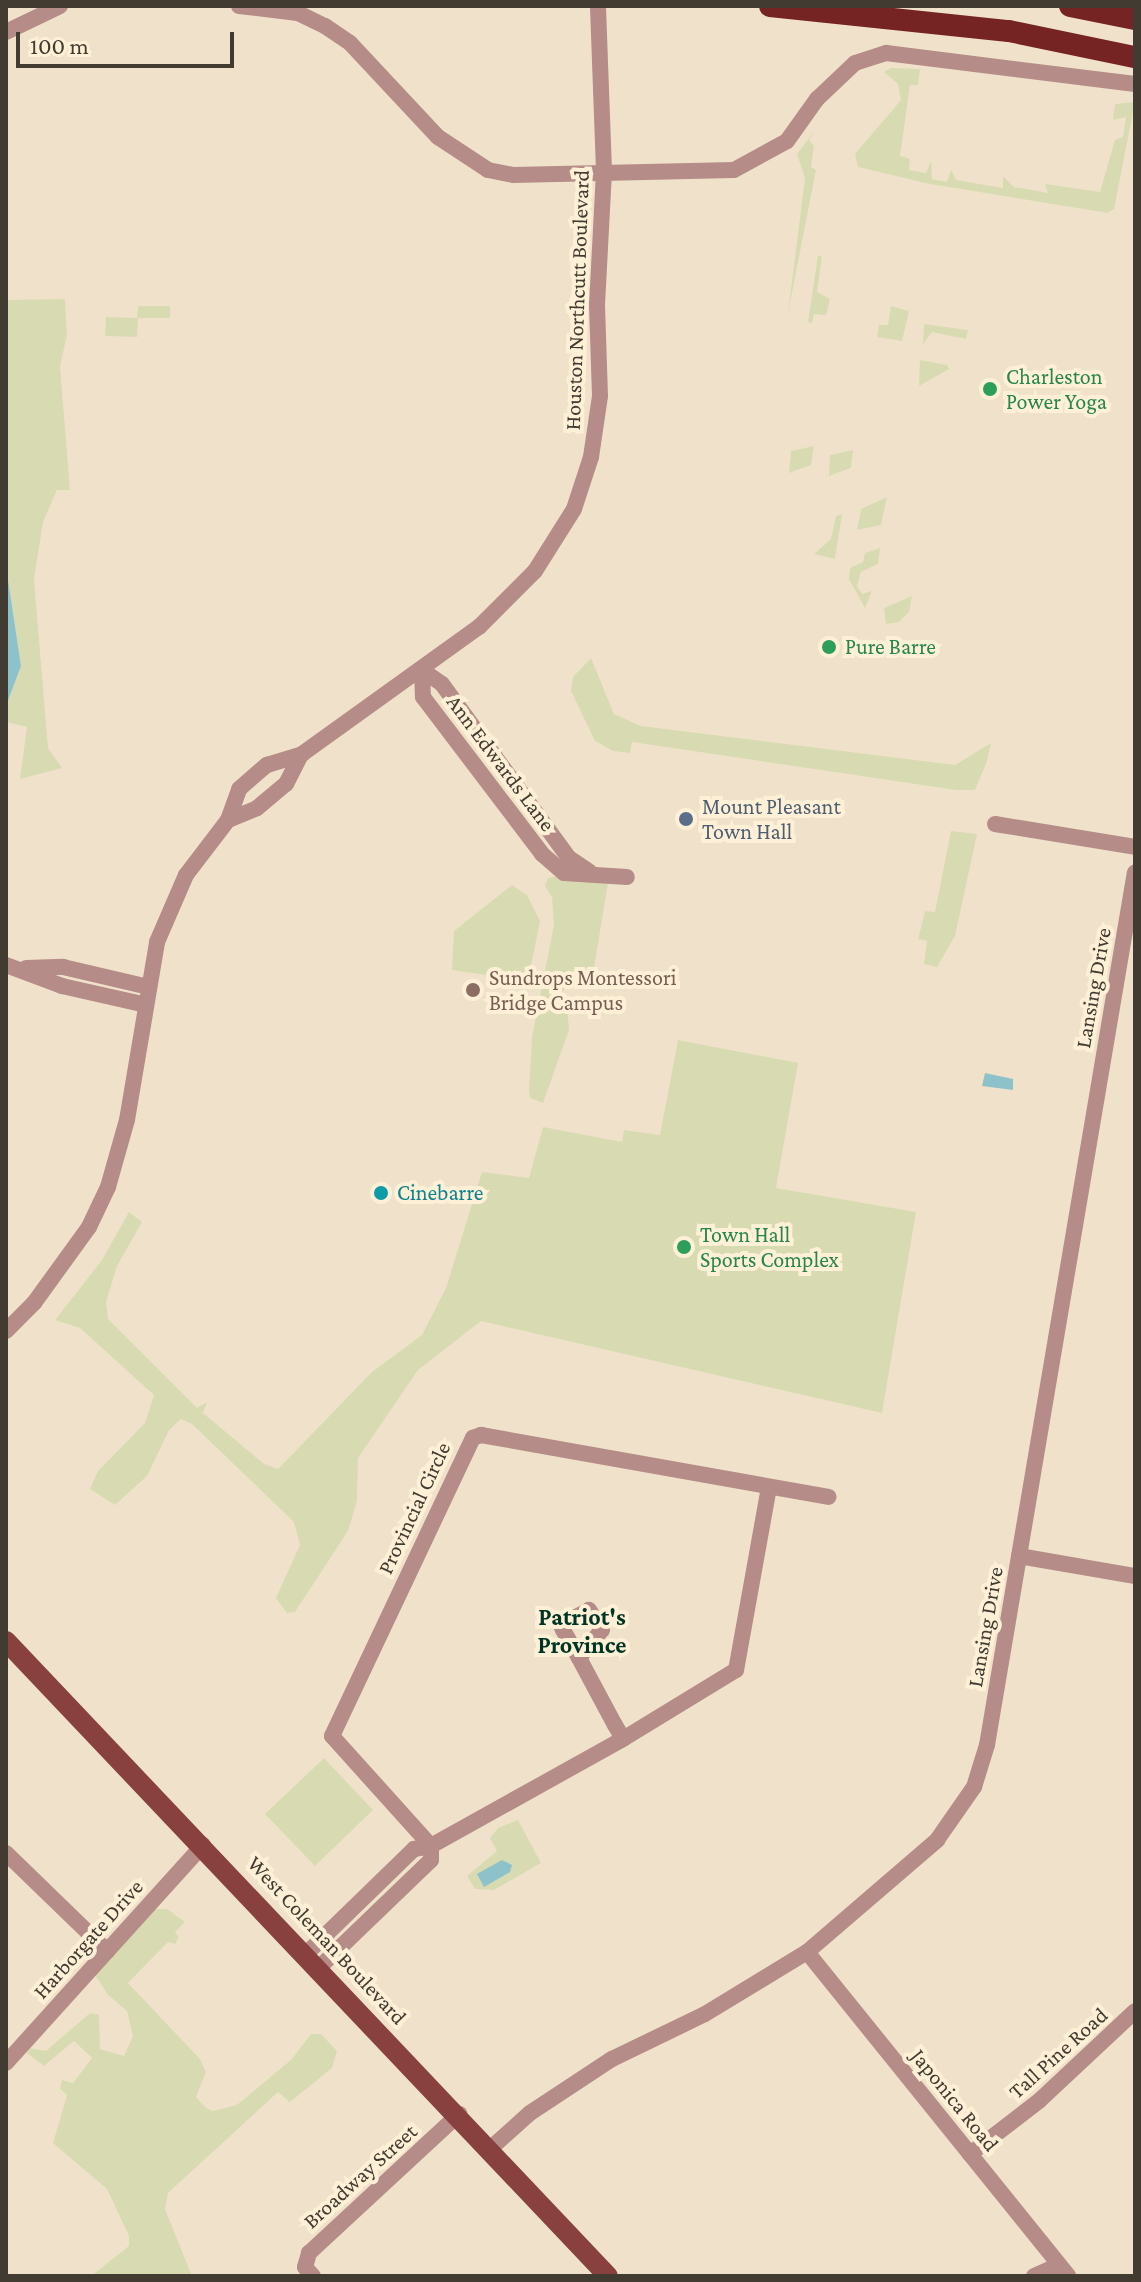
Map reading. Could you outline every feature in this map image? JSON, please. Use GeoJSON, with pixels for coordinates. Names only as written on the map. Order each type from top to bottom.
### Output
{"type":"FeatureCollection","features":[{"type":"Feature","properties":{"kind":"highway"},"geometry":{"type":"LineString","coordinates":[[770,6],[1009,31],[1135,57]]}},
{"type":"Feature","properties":{"kind":"highway"},"geometry":{"type":"LineString","coordinates":[[1070,6],[1135,19]]}},
{"type":"Feature","properties":{"kind":"main road","name":"West Coleman Boulevard"},"geometry":{"type":"LineString","coordinates":[[6,1641],[459,2114],[608,2276]]}},
{"type":"Feature","properties":{"kind":"street"},"geometry":{"type":"LineString","coordinates":[[6,32],[60,6]]}},
{"type":"Feature","properties":{"kind":"street"},"geometry":{"type":"LineString","coordinates":[[239,6],[298,13],[325,26],[350,43],[438,137],[488,170],[513,175],[734,170],[787,141],[817,99],[855,63],[886,53],[1135,84]]}},
{"type":"Feature","properties":{"kind":"street","name":"Houston Northcutt Boulevard"},"geometry":{"type":"LineString","coordinates":[[6,1331],[34,1303],[89,1227],[108,1187],[127,1120],[157,942],[174,899],[228,820],[239,789],[267,765],[302,754],[479,627],[535,571],[574,509],[591,457],[600,396],[597,305],[604,171],[598,6]]}},
{"type":"Feature","properties":{"kind":"street","name":"Ann Edwards Lane"},"geometry":{"type":"LineString","coordinates":[[422,670],[423,697],[542,854],[564,873],[590,872],[627,877]]}},
{"type":"Feature","properties":{"kind":"street","name":"Houston Northcutt Boulevard"},"geometry":{"type":"LineString","coordinates":[[228,820],[257,808],[286,784],[302,754]]}},
{"type":"Feature","properties":{"kind":"street"},"geometry":{"type":"LineString","coordinates":[[995,824],[1135,847]]}},
{"type":"Feature","properties":{"kind":"street","name":"Lansing Drive"},"geometry":{"type":"LineString","coordinates":[[491,2148],[530,2113],[612,2059],[705,2014],[807,1952],[937,1840],[974,1787],[987,1745],[1135,872]]}},
{"type":"Feature","properties":{"kind":"street"},"geometry":{"type":"LineString","coordinates":[[13,967],[63,967],[149,987]]}},
{"type":"Feature","properties":{"kind":"street"},"geometry":{"type":"LineString","coordinates":[[13,967],[62,986],[146,1005]]}},
{"type":"Feature","properties":{"kind":"street","name":"Provincial Circle"},"geometry":{"type":"LineString","coordinates":[[431,1846],[344,1751],[332,1736],[332,1726],[467,1444],[481,1435],[829,1497]]}},
{"type":"Feature","properties":{"kind":"street"},"geometry":{"type":"LineString","coordinates":[[313,1960],[414,1849],[431,1846],[623,1739],[736,1670],[769,1487]]}},
{"type":"Feature","properties":{"kind":"street"},"geometry":{"type":"LineString","coordinates":[[1019,1556],[1135,1576]]}},
{"type":"Feature","properties":{"kind":"street"},"geometry":{"type":"LineString","coordinates":[[579,1658],[623,1739]]}},
{"type":"Feature","properties":{"kind":"street","name":"Harborgate Drive"},"geometry":{"type":"LineString","coordinates":[[8,2057],[203,1845]]}},
{"type":"Feature","properties":{"kind":"street"},"geometry":{"type":"LineString","coordinates":[[6,1853],[107,1951]]}},
{"type":"Feature","properties":{"kind":"street","name":"Japonica Road"},"geometry":{"type":"LineString","coordinates":[[807,1952],[1062,2271]]}},
{"type":"Feature","properties":{"kind":"street","name":"Tall Pine Road"},"geometry":{"type":"LineString","coordinates":[[970,2154],[1040,2100],[1135,2011]]}},
{"type":"Feature","properties":{"kind":"street","name":"Broadway Street"},"geometry":{"type":"LineString","coordinates":[[313,2276],[305,2267],[309,2253],[459,2114]]}},
{"type":"Feature","properties":{"kind":"street"},"geometry":{"type":"LineString","coordinates":[[1034,2276],[1062,2271]]}},
{"type":"Feature","properties":{"kind":"green space"},"geometry":{"type":"Polygon","coordinates":[[[891,68],[920,69],[918,85],[910,85],[900,156],[910,159],[909,170],[926,173],[931,161],[932,179],[947,182],[951,170],[956,180],[1003,188],[1003,176],[1014,187],[1048,193],[1045,184],[1100,192],[1115,140],[1123,137],[1126,117],[1113,120],[1115,104],[1135,102],[1114,209],[1108,213],[930,184],[858,167],[855,154],[901,100],[898,84],[884,72],[891,68]]]}},
{"type":"Feature","properties":{"kind":"green space"},"geometry":{"type":"Polygon","coordinates":[[[816,129],[809,140],[814,146],[811,167],[816,170],[788,313],[805,178],[797,154],[816,129]]]}},
{"type":"Feature","properties":{"kind":"green space"},"geometry":{"type":"Polygon","coordinates":[[[818,255],[822,257],[817,292],[830,299],[826,315],[814,314],[812,323],[808,322],[818,255]]]}},
{"type":"Feature","properties":{"kind":"green space"},"geometry":{"type":"Polygon","coordinates":[[[65,299],[67,335],[60,366],[70,490],[57,490],[43,522],[34,579],[48,748],[62,768],[20,779],[27,727],[6,722],[6,706],[21,666],[6,566],[6,300],[65,299]]]}},
{"type":"Feature","properties":{"kind":"green space"},"geometry":{"type":"Polygon","coordinates":[[[138,306],[170,306],[170,318],[138,318],[137,337],[105,336],[106,317],[137,318],[138,306]]]}},
{"type":"Feature","properties":{"kind":"green space"},"geometry":{"type":"Polygon","coordinates":[[[891,306],[909,311],[902,341],[877,337],[879,325],[888,325],[891,306]]]}},
{"type":"Feature","properties":{"kind":"green space"},"geometry":{"type":"Polygon","coordinates":[[[924,324],[968,330],[966,339],[932,332],[923,344],[924,324]]]}},
{"type":"Feature","properties":{"kind":"green space"},"geometry":{"type":"Polygon","coordinates":[[[920,360],[947,365],[949,369],[919,386],[920,360]]]}},
{"type":"Feature","properties":{"kind":"green space"},"geometry":{"type":"Polygon","coordinates":[[[814,446],[811,465],[789,473],[791,451],[814,446]]]}},
{"type":"Feature","properties":{"kind":"green space"},"geometry":{"type":"Polygon","coordinates":[[[853,450],[851,468],[829,476],[830,455],[853,450]]]}},
{"type":"Feature","properties":{"kind":"green space"},"geometry":{"type":"Polygon","coordinates":[[[887,497],[881,525],[857,530],[861,509],[887,497]]]}},
{"type":"Feature","properties":{"kind":"green space"},"geometry":{"type":"Polygon","coordinates":[[[842,514],[835,559],[814,554],[831,539],[836,516],[842,514]]]}},
{"type":"Feature","properties":{"kind":"green space"},"geometry":{"type":"Polygon","coordinates":[[[880,548],[878,564],[861,572],[857,586],[862,594],[872,591],[865,608],[849,579],[850,568],[863,562],[865,553],[880,548]]]}},
{"type":"Feature","properties":{"kind":"green space"},"geometry":{"type":"Polygon","coordinates":[[[912,596],[909,612],[899,622],[886,624],[884,608],[912,596]]]}},
{"type":"Feature","properties":{"kind":"green space"},"geometry":{"type":"Polygon","coordinates":[[[591,658],[614,714],[641,726],[955,765],[991,743],[987,761],[975,790],[956,790],[632,742],[630,753],[613,751],[595,741],[571,691],[573,677],[591,658]]]}},
{"type":"Feature","properties":{"kind":"green space"},"geometry":{"type":"Polygon","coordinates":[[[951,831],[977,834],[955,936],[937,967],[924,964],[927,941],[918,939],[925,911],[935,912],[951,831]]]}},
{"type":"Feature","properties":{"kind":"green space"},"geometry":{"type":"Polygon","coordinates":[[[558,876],[608,883],[594,968],[585,980],[566,986],[560,996],[567,1003],[569,1030],[543,1103],[530,1098],[532,1037],[554,925],[552,897],[545,886],[548,878],[558,876]]]}},
{"type":"Feature","properties":{"kind":"green space"},"geometry":{"type":"Polygon","coordinates":[[[512,885],[527,895],[540,921],[528,981],[452,970],[454,931],[512,885]]]}},
{"type":"Feature","properties":{"kind":"green space","name":"Town Hall Sports Complex"},"geometry":{"type":"Polygon","coordinates":[[[678,1040],[798,1063],[776,1188],[916,1212],[882,1413],[481,1321],[418,1370],[358,1458],[357,1501],[348,1531],[295,1612],[287,1613],[276,1598],[300,1545],[294,1522],[192,1424],[181,1419],[169,1430],[147,1476],[115,1505],[90,1489],[98,1471],[145,1423],[154,1395],[80,1328],[55,1320],[102,1260],[129,1212],[142,1222],[117,1266],[106,1302],[108,1319],[197,1408],[207,1402],[203,1413],[264,1464],[278,1469],[372,1372],[422,1335],[446,1288],[482,1172],[529,1178],[543,1127],[622,1142],[624,1130],[660,1135],[678,1040]]]}},
{"type":"Feature","properties":{"kind":"green space"},"geometry":{"type":"Polygon","coordinates":[[[324,1758],[373,1810],[315,1866],[265,1814],[324,1758]]]}},
{"type":"Feature","properties":{"kind":"green space"},"geometry":{"type":"Polygon","coordinates":[[[518,1820],[541,1863],[494,1890],[475,1889],[467,1876],[497,1851],[490,1838],[498,1828],[518,1820]]]}},
{"type":"Feature","properties":{"kind":"green space"},"geometry":{"type":"Polygon","coordinates":[[[154,1909],[167,1909],[185,1922],[175,1932],[179,1937],[175,1944],[168,1942],[128,1983],[200,2059],[206,2072],[196,2097],[206,2108],[213,2111],[237,2105],[291,2060],[311,2034],[321,2034],[337,2051],[332,2068],[290,2102],[278,2092],[168,2193],[165,2209],[192,2276],[91,2276],[129,2246],[129,2236],[107,2189],[53,2143],[67,2095],[60,2089],[62,2080],[73,2083],[92,2058],[74,2041],[44,2066],[27,2053],[30,2048],[46,2051],[90,2013],[99,2015],[100,2049],[124,2056],[133,2036],[127,2011],[108,1995],[94,1973],[154,1909]]]}},
{"type":"Feature","properties":{"kind":"water"},"geometry":{"type":"Polygon","coordinates":[[[6,566],[21,666],[6,706],[6,566]]]}},
{"type":"Feature","properties":{"kind":"water"},"geometry":{"type":"Polygon","coordinates":[[[985,1073],[1013,1079],[1013,1090],[982,1086],[985,1073]]]}},
{"type":"Feature","properties":{"kind":"water"},"geometry":{"type":"Polygon","coordinates":[[[502,1860],[512,1865],[510,1872],[484,1887],[477,1874],[502,1860]]]}},
{"type":"Feature","properties":{"kind":"place","name":"Charleston Power Yoga"},"geometry":{"type":"Point","coordinates":[990,389]}},
{"type":"Feature","properties":{"kind":"place","name":"Pure Barre"},"geometry":{"type":"Point","coordinates":[829,647]}},
{"type":"Feature","properties":{"kind":"place","name":"Mount Pleasant Town Hall"},"geometry":{"type":"Point","coordinates":[686,819]}},
{"type":"Feature","properties":{"kind":"place","name":"Sundrops Montessori Bridge Campus"},"geometry":{"type":"Point","coordinates":[473,990]}},
{"type":"Feature","properties":{"kind":"place","name":"Cinebarre"},"geometry":{"type":"Point","coordinates":[381,1193]}},
{"type":"Feature","properties":{"kind":"place","name":"Town Hall Sports Complex"},"geometry":{"type":"Point","coordinates":[684,1247]}},
{"type":"Feature","properties":{"kind":"district","name":"Patriot's Province"},"geometry":{"type":"Point","coordinates":[582,1631]}}]}
